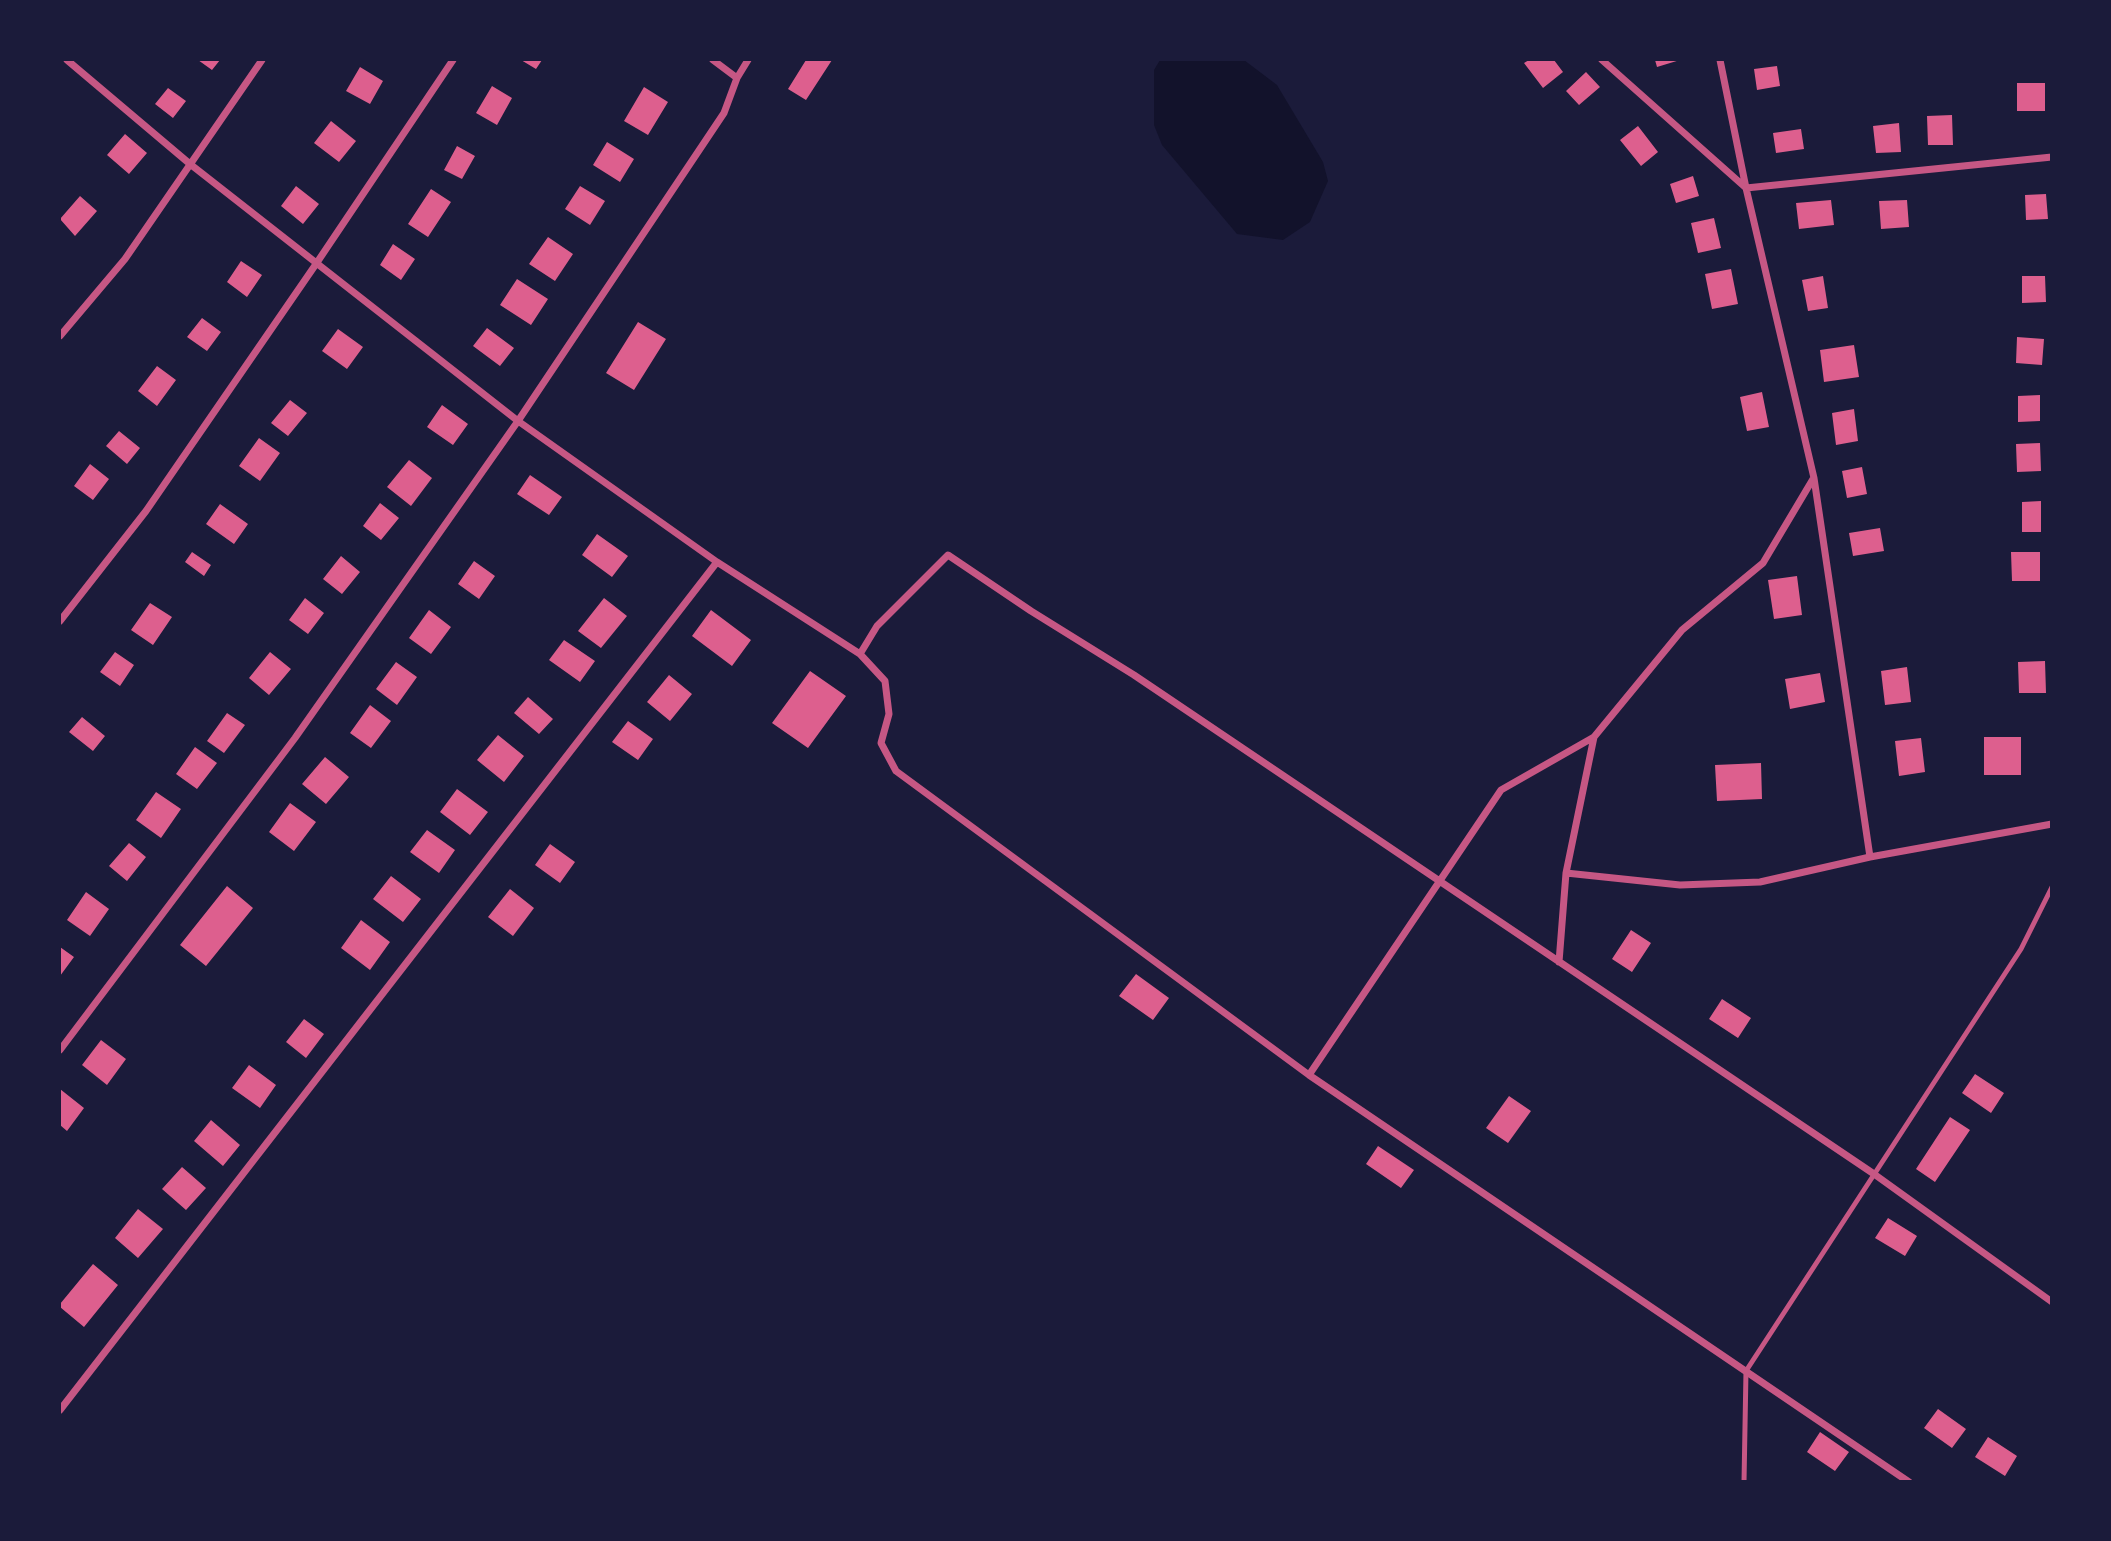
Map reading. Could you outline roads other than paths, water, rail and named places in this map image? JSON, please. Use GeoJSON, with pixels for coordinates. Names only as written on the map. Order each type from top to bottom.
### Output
{"type":"FeatureCollection","features":[{"type":"Feature","properties":{"kind":"street"},"geometry":{"type":"LineString","coordinates":[[67,60],[190,164],[518,421],[717,562],[860,654],[886,681],[889,714],[881,743],[896,771],[1309,1075],[1909,1482]]}},
{"type":"Feature","properties":{"kind":"street"},"geometry":{"type":"LineString","coordinates":[[60,336],[125,259],[262,60]]}},
{"type":"Feature","properties":{"kind":"street"},"geometry":{"type":"LineString","coordinates":[[60,621],[146,511],[453,60]]}},
{"type":"Feature","properties":{"kind":"street"},"geometry":{"type":"LineString","coordinates":[[713,60],[737,78]]}},
{"type":"Feature","properties":{"kind":"street"},"geometry":{"type":"LineString","coordinates":[[60,1050],[295,738],[518,421],[724,113],[737,78],[748,60]]}},
{"type":"Feature","properties":{"kind":"street"},"geometry":{"type":"LineString","coordinates":[[1602,60],[1746,188],[2052,157]]}},
{"type":"Feature","properties":{"kind":"street"},"geometry":{"type":"LineString","coordinates":[[1720,60],[1746,188],[1814,478],[1870,857]]}},
{"type":"Feature","properties":{"kind":"street"},"geometry":{"type":"LineString","coordinates":[[1309,1075],[1501,790],[1594,737],[1682,630],[1763,563],[1814,478]]}},
{"type":"Feature","properties":{"kind":"street"},"geometry":{"type":"LineString","coordinates":[[860,654],[877,626],[948,555],[1134,675],[1874,1174],[2052,1302]]}},
{"type":"Feature","properties":{"kind":"street"},"geometry":{"type":"LineString","coordinates":[[60,1410],[717,562]]}},
{"type":"Feature","properties":{"kind":"street"},"geometry":{"type":"LineString","coordinates":[[1559,962],[1566,873],[1594,737]]}},
{"type":"Feature","properties":{"kind":"street"},"geometry":{"type":"LineString","coordinates":[[1566,873],[1680,885],[1760,882],[1870,857],[2052,824]]}},
{"type":"Feature","properties":{"kind":"lane"},"geometry":{"type":"LineString","coordinates":[[1744,1482],[1746,1371],[2021,949],[2052,887]]}}]}
